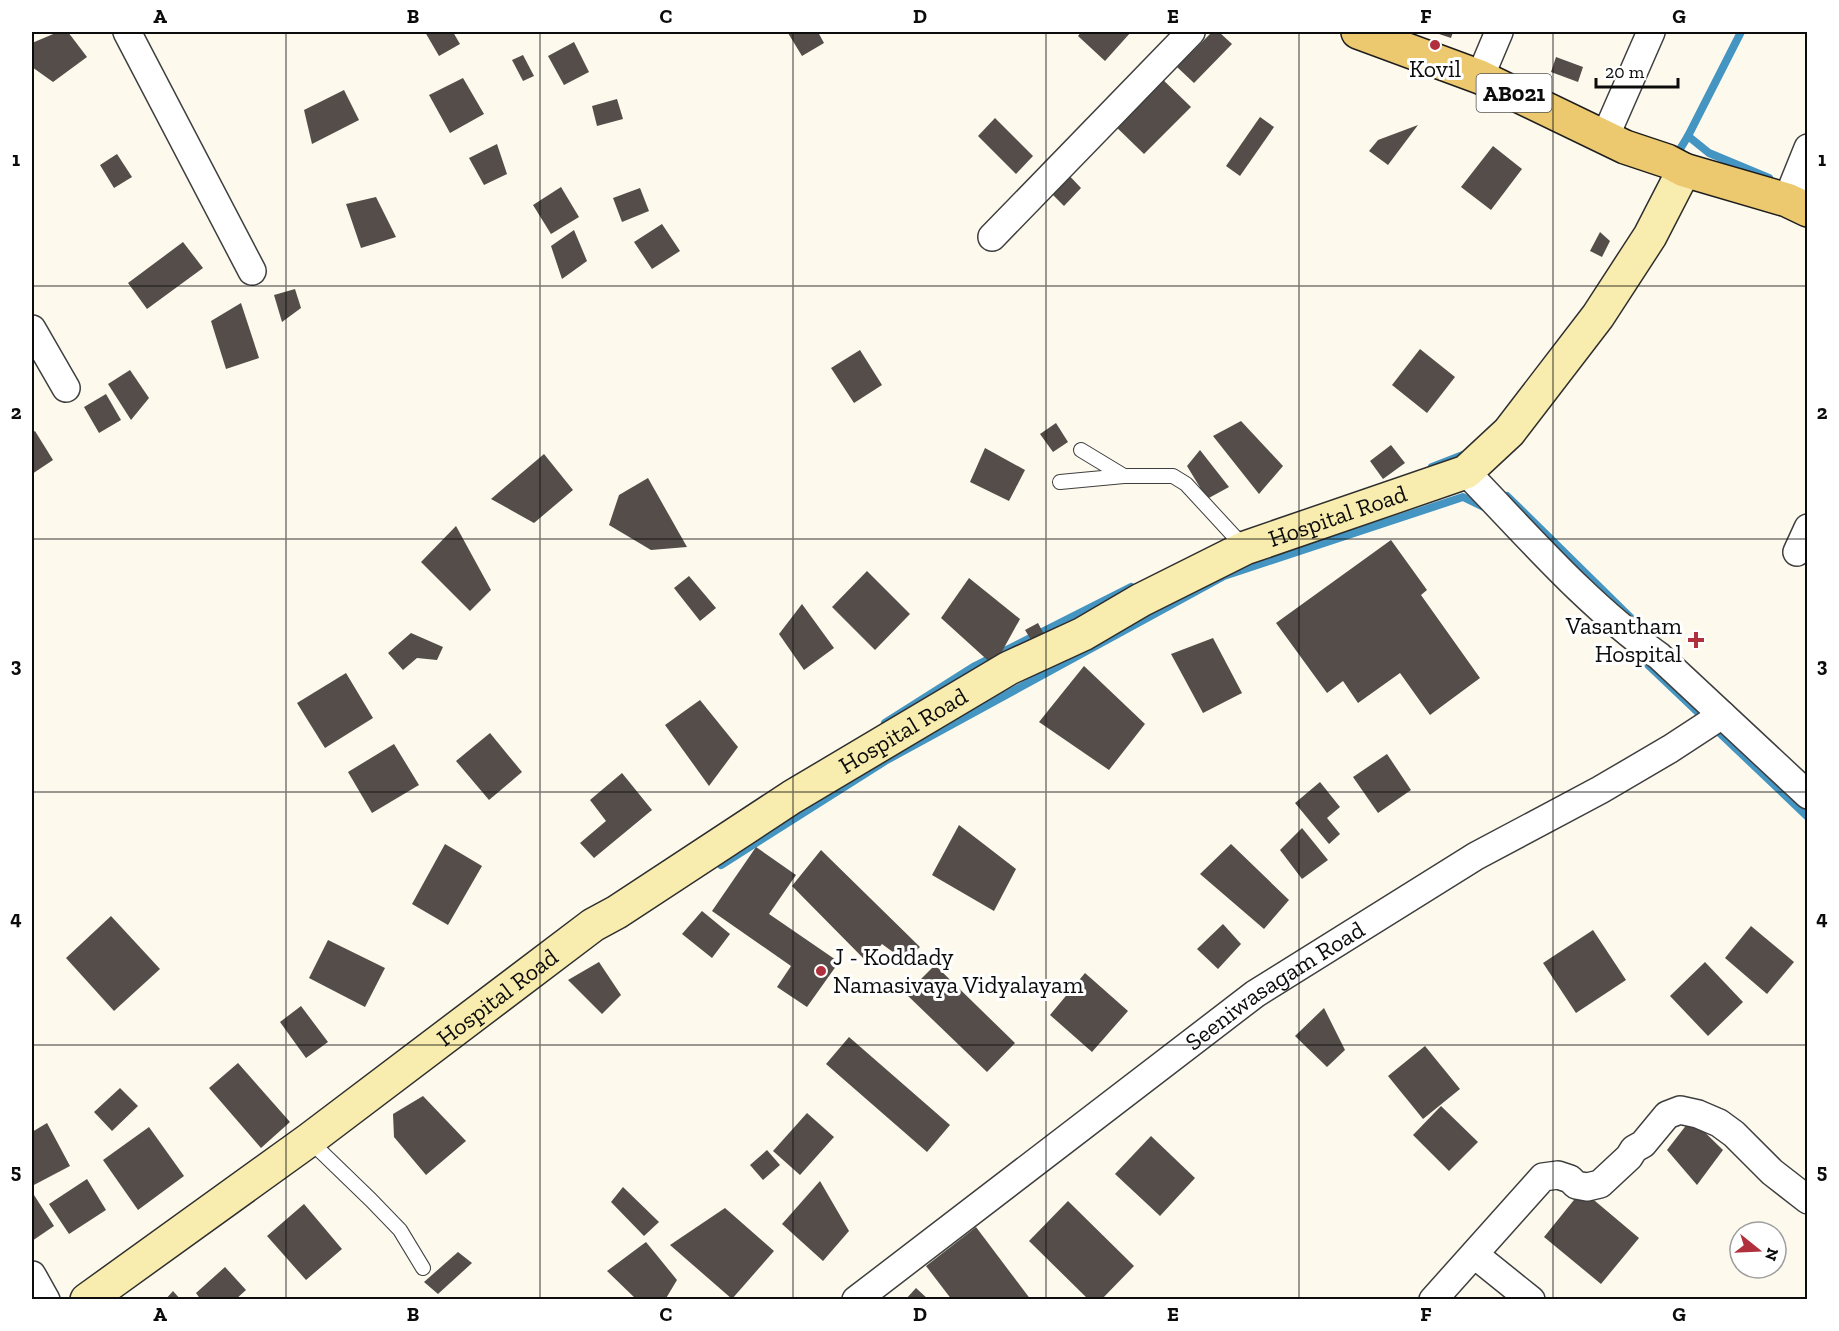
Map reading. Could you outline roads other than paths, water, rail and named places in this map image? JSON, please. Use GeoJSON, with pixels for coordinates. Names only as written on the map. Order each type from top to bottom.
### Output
{"type":"FeatureCollection","features":[{"type":"Feature","properties":{"kind":"main road","name":"AB021"},"geometry":{"type":"LineString","coordinates":[[1373,35],[1480,77],[1625,147],[1667,161],[1684,170],[1797,205]]}},
{"type":"Feature","properties":{"kind":"street"},"geometry":{"type":"LineString","coordinates":[[127,32],[252,271]]}},
{"type":"Feature","properties":{"kind":"street"},"geometry":{"type":"LineString","coordinates":[[992,237],[1191,32]]}},
{"type":"Feature","properties":{"kind":"street"},"geometry":{"type":"LineString","coordinates":[[1480,77],[1499,32]]}},
{"type":"Feature","properties":{"kind":"street"},"geometry":{"type":"LineString","coordinates":[[1605,137],[1651,32]]}},
{"type":"Feature","properties":{"kind":"street"},"geometry":{"type":"LineString","coordinates":[[1797,205],[1808,148]]}},
{"type":"Feature","properties":{"kind":"street","name":"Hospital Road"},"geometry":{"type":"LineString","coordinates":[[87,1299],[309,1140],[593,925],[617,912],[792,797],[1009,668],[1083,634],[1141,600],[1245,548],[1466,472],[1509,432],[1598,316],[1650,236],[1684,170]]}},
{"type":"Feature","properties":{"kind":"street"},"geometry":{"type":"LineString","coordinates":[[32,329],[66,388]]}},
{"type":"Feature","properties":{"kind":"street"},"geometry":{"type":"LineString","coordinates":[[1466,472],[1600,607],[1635,639],[1659,656],[1808,795]]}},
{"type":"Feature","properties":{"kind":"street"},"geometry":{"type":"LineString","coordinates":[[1797,552],[1808,528]]}},
{"type":"Feature","properties":{"kind":"street","name":"Seeniwasagam Road"},"geometry":{"type":"LineString","coordinates":[[856,1299],[1255,994],[1476,856],[1670,750],[1722,715]]}},
{"type":"Feature","properties":{"kind":"street"},"geometry":{"type":"LineString","coordinates":[[1433,1299],[1543,1177],[1558,1175],[1570,1179],[1576,1185],[1587,1187],[1600,1184],[1629,1157],[1634,1149],[1643,1144],[1667,1115],[1680,1110],[1698,1114],[1719,1123],[1734,1134],[1772,1172],[1808,1200]]}},
{"type":"Feature","properties":{"kind":"street"},"geometry":{"type":"LineString","coordinates":[[1475,1255],[1531,1299]]}},
{"type":"Feature","properties":{"kind":"street"},"geometry":{"type":"LineString","coordinates":[[32,1275],[46,1299]]}},
{"type":"Feature","properties":{"kind":"lane"},"geometry":{"type":"LineString","coordinates":[[1081,450],[1124,476]]}},
{"type":"Feature","properties":{"kind":"lane"},"geometry":{"type":"LineString","coordinates":[[1060,482],[1124,476],[1173,476],[1186,484],[1245,548]]}},
{"type":"Feature","properties":{"kind":"lane"},"geometry":{"type":"LineString","coordinates":[[309,1140],[400,1230],[423,1268]]}},
{"type":"Feature","properties":{"kind":"waterway"},"geometry":{"type":"LineString","coordinates":[[1674,159],[1741,32]]}},
{"type":"Feature","properties":{"kind":"waterway"},"geometry":{"type":"LineString","coordinates":[[1688,136],[1709,153],[1769,178]]}},
{"type":"Feature","properties":{"kind":"waterway"},"geometry":{"type":"LineString","coordinates":[[1432,467],[1468,453]]}},
{"type":"Feature","properties":{"kind":"waterway"},"geometry":{"type":"LineString","coordinates":[[1507,496],[1631,618]]}},
{"type":"Feature","properties":{"kind":"waterway"},"geometry":{"type":"LineString","coordinates":[[721,865],[885,761],[1224,576],[1463,497],[1488,509]]}},
{"type":"Feature","properties":{"kind":"waterway"},"geometry":{"type":"LineString","coordinates":[[885,723],[975,666],[1131,587]]}},
{"type":"Feature","properties":{"kind":"waterway"},"geometry":{"type":"LineString","coordinates":[[1641,658],[1808,817]]}},
{"type":"Feature","properties":{"kind":"place","name":"Kovil"},"geometry":{"type":"Point","coordinates":[1435,45]}},
{"type":"Feature","properties":{"kind":"place","name":"Vasantham Hospital"},"geometry":{"type":"Point","coordinates":[1696,640]}},
{"type":"Feature","properties":{"kind":"place","name":"J - Koddady Namasivaya Vidyalayam"},"geometry":{"type":"Point","coordinates":[821,971]}}]}
